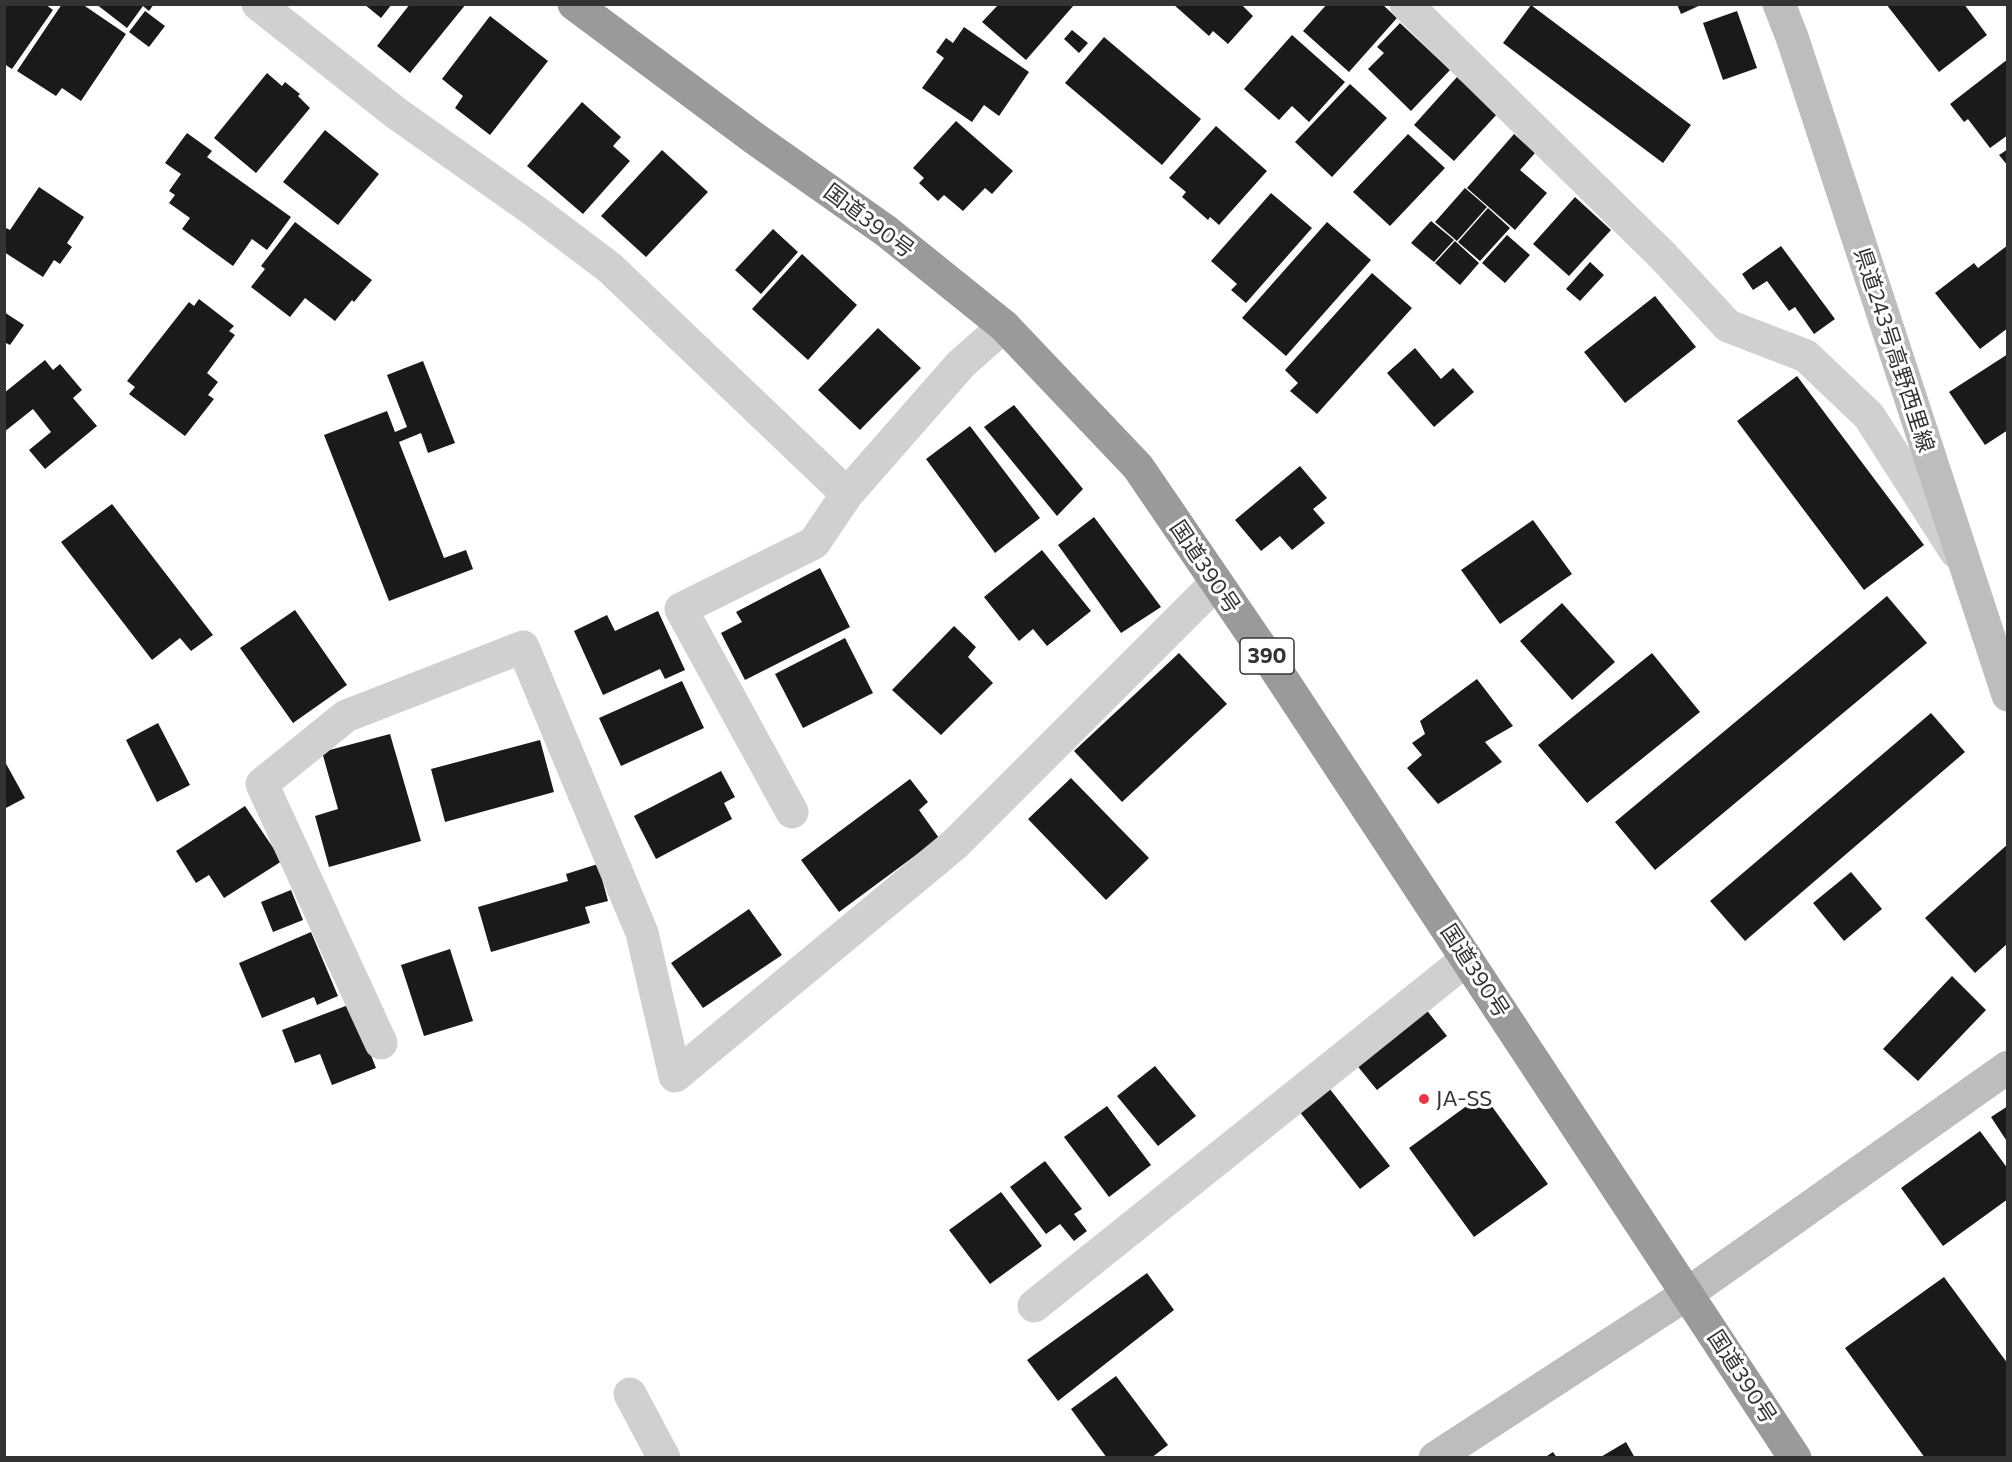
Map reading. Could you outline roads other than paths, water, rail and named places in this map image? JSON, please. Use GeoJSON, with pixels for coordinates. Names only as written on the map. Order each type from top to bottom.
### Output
{"type":"FeatureCollection","features":[{"type":"Feature","properties":{"kind":"highway","name":"国道390号"},"geometry":{"type":"LineString","coordinates":[[574,4],[754,138],[886,231],[1004,326],[1138,467],[1273,665],[1795,1458]]}},
{"type":"Feature","properties":{"kind":"main road","name":"県道243号高野西里線"},"geometry":{"type":"LineString","coordinates":[[1779,4],[1792,37],[2007,696]]}},
{"type":"Feature","properties":{"kind":"main road"},"geometry":{"type":"LineString","coordinates":[[1435,1458],[1687,1294],[2007,1067]]}},
{"type":"Feature","properties":{"kind":"street"},"geometry":{"type":"LineString","coordinates":[[258,4],[396,112],[610,268],[847,494]]}},
{"type":"Feature","properties":{"kind":"street"},"geometry":{"type":"LineString","coordinates":[[1406,4],[1662,255],[1728,326],[1806,356],[1869,416],[1964,566]]}},
{"type":"Feature","properties":{"kind":"street"},"geometry":{"type":"LineString","coordinates":[[792,812],[681,609],[814,543],[847,494],[961,364],[1004,326]]}},
{"type":"Feature","properties":{"kind":"street"},"geometry":{"type":"LineString","coordinates":[[381,1043],[262,784],[346,716],[523,647],[642,933],[675,1076],[954,844],[1216,583]]}},
{"type":"Feature","properties":{"kind":"street"},"geometry":{"type":"LineString","coordinates":[[1034,1306],[1467,959]]}},
{"type":"Feature","properties":{"kind":"street"},"geometry":{"type":"LineString","coordinates":[[630,1394],[664,1458]]}},
{"type":"Feature","properties":{"kind":"place","name":"JA-SS"},"geometry":{"type":"Point","coordinates":[1424,1099]}}]}
